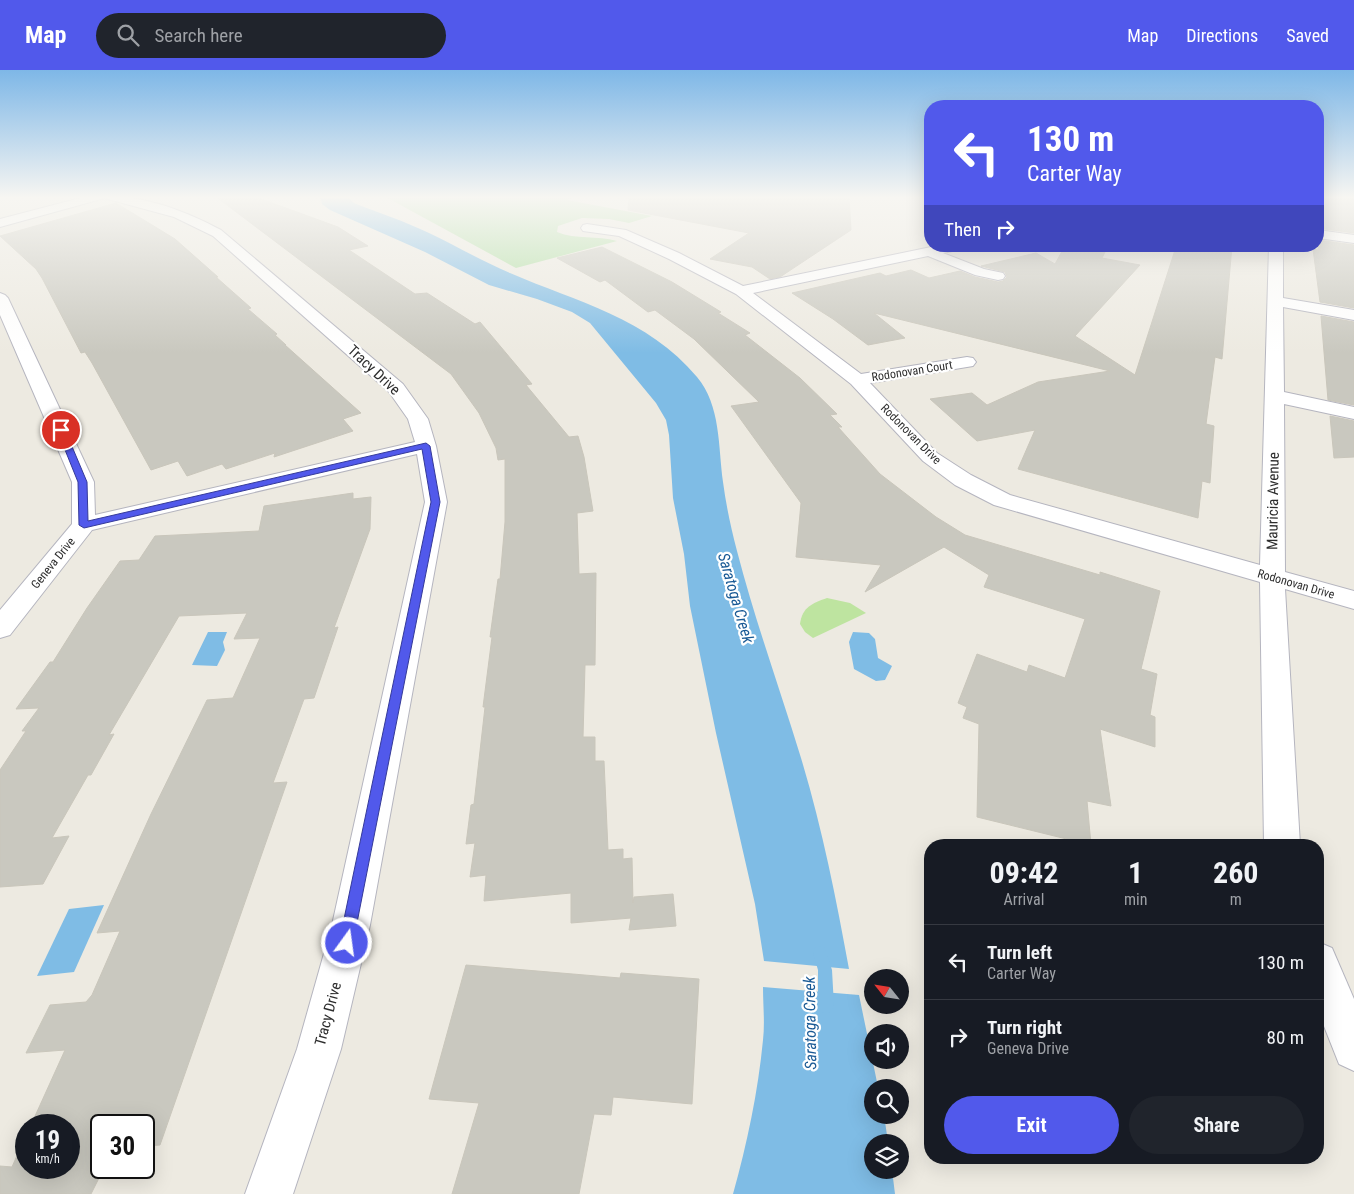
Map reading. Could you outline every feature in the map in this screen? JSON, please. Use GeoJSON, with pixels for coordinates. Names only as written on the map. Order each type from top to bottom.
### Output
{"type":"FeatureCollection","features":[{"type":"Feature","properties":{"kind":"street","name":"Tracy Drive"},"geometry":{"type":"LineString","coordinates":[[235,248],[396,388],[418,419],[426,446],[436,502],[351,925],[319,1049],[269,1194]]}},
{"type":"Feature","properties":{"kind":"street","name":"Rodonovan Drive"},"geometry":{"type":"LineString","coordinates":[[657,248],[741,290],[857,380],[930,457],[963,480],[1002,500],[1354,600]]}},
{"type":"Feature","properties":{"kind":"street"},"geometry":{"type":"LineString","coordinates":[[741,290],[930,252],[980,272],[998,276]]}},
{"type":"Feature","properties":{"kind":"street","name":"Mauricia Avenue"},"geometry":{"type":"LineString","coordinates":[[1276,252],[1272,624],[1282,839]]}},
{"type":"Feature","properties":{"kind":"street","name":"Geneva Drive"},"geometry":{"type":"LineString","coordinates":[[0,298],[83,482],[84,525],[0,628]]}},
{"type":"Feature","properties":{"kind":"street"},"geometry":{"type":"LineString","coordinates":[[1276,301],[1354,314]]}},
{"type":"Feature","properties":{"kind":"street","name":"Rodonovan Court"},"geometry":{"type":"LineString","coordinates":[[857,380],[967,362]]}},
{"type":"Feature","properties":{"kind":"street"},"geometry":{"type":"LineString","coordinates":[[1275,396],[1354,413]]}},
{"type":"Feature","properties":{"kind":"street"},"geometry":{"type":"LineString","coordinates":[[84,525],[426,446]]}},
{"type":"Feature","properties":{"kind":"street"},"geometry":{"type":"LineString","coordinates":[[1324,977],[1354,1050]]}},
{"type":"Feature","properties":{"kind":"green space"},"geometry":{"type":"Polygon","coordinates":[[[480,248],[589,248],[516,268],[480,248]]]}},
{"type":"Feature","properties":{"kind":"green space"},"geometry":{"type":"Polygon","coordinates":[[[827,598],[850,603],[866,613],[813,638],[805,632],[800,624],[801,618],[809,606],[827,598]]]}},
{"type":"Feature","properties":{"kind":"water"},"geometry":{"type":"Polygon","coordinates":[[[417,248],[460,248],[500,268],[610,314],[657,340],[678,357],[705,388],[717,427],[724,491],[735,542],[816,810],[849,969],[764,961],[755,904],[716,733],[690,606],[684,554],[673,498],[669,435],[666,420],[656,403],[590,323],[572,312],[537,299],[489,285],[417,248]]]}},
{"type":"Feature","properties":{"kind":"water"},"geometry":{"type":"Polygon","coordinates":[[[208,632],[227,632],[223,642],[225,650],[217,666],[192,665],[208,632]]]}},
{"type":"Feature","properties":{"kind":"water"},"geometry":{"type":"Polygon","coordinates":[[[853,632],[869,633],[875,639],[878,658],[892,666],[885,680],[876,681],[854,669],[849,642],[853,632]]]}},
{"type":"Feature","properties":{"kind":"water"},"geometry":{"type":"Polygon","coordinates":[[[104,905],[74,972],[37,976],[69,909],[104,905]]]}},
{"type":"Feature","properties":{"kind":"water"},"geometry":{"type":"Polygon","coordinates":[[[763,987],[859,995],[865,1024],[864,1069],[874,1069],[876,1079],[864,1079],[864,1124],[885,1124],[887,1134],[864,1134],[864,1179],[893,1179],[895,1194],[733,1194],[755,1098],[764,1034],[763,987]]]}},
{"type":"Feature","properties":{"kind":"building"},"geometry":{"type":"Polygon","coordinates":[[[14,248],[186,248],[251,308],[248,309],[277,334],[275,335],[285,345],[361,413],[343,419],[353,431],[274,457],[275,453],[226,469],[222,464],[187,476],[178,461],[151,470],[92,363],[85,352],[81,353],[36,269],[14,248]]]}},
{"type":"Feature","properties":{"kind":"building"},"geometry":{"type":"Polygon","coordinates":[[[285,248],[356,248],[349,250],[415,294],[427,293],[475,324],[480,322],[532,384],[526,385],[569,437],[578,436],[584,457],[593,511],[577,513],[579,574],[596,573],[595,665],[585,665],[583,737],[595,737],[595,761],[604,761],[608,850],[623,849],[623,859],[632,858],[633,903],[634,897],[673,894],[676,926],[629,930],[631,918],[571,923],[571,893],[484,901],[486,875],[470,877],[475,843],[466,844],[471,805],[474,804],[492,637],[490,637],[498,579],[500,579],[505,522],[505,459],[498,460],[496,448],[479,413],[451,374],[285,248]]]}},
{"type":"Feature","properties":{"kind":"building"},"geometry":{"type":"Polygon","coordinates":[[[596,248],[605,248],[672,282],[721,312],[718,313],[750,333],[745,335],[800,378],[837,414],[830,415],[842,427],[838,427],[880,474],[936,517],[965,535],[1100,575],[1100,572],[1160,591],[1141,669],[1157,674],[1150,715],[1155,717],[1155,747],[1100,729],[1111,806],[1087,801],[1090,839],[1067,839],[977,817],[979,724],[963,718],[967,707],[958,703],[977,654],[1027,672],[1029,665],[1065,678],[1085,619],[984,587],[989,575],[944,547],[865,592],[881,565],[796,557],[801,503],[731,406],[759,402],[694,339],[655,310],[648,312],[605,280],[600,282],[557,258],[596,248]]]}},
{"type":"Feature","properties":{"kind":"building"},"geometry":{"type":"Polygon","coordinates":[[[726,248],[823,248],[780,277],[770,279],[752,267],[710,259],[726,248]]]}},
{"type":"Feature","properties":{"kind":"building"},"geometry":{"type":"Polygon","coordinates":[[[1324,248],[1354,248],[1354,308],[1320,302],[1313,252],[1324,252],[1324,248]]]}},
{"type":"Feature","properties":{"kind":"building"},"geometry":{"type":"Polygon","coordinates":[[[1062,252],[1105,252],[1102,258],[1140,265],[1075,336],[1135,375],[1174,252],[1231,252],[1222,359],[1215,357],[1206,424],[1214,426],[1210,483],[1202,481],[1198,518],[1018,469],[1035,430],[977,441],[930,399],[972,393],[987,405],[1038,382],[1110,371],[874,313],[905,338],[868,345],[833,319],[792,293],[880,273],[886,276],[911,270],[929,278],[960,271],[975,277],[998,282],[1003,281],[1007,277],[1005,272],[981,266],[1036,253],[1055,264],[1062,252]]]}},
{"type":"Feature","properties":{"kind":"building"},"geometry":{"type":"Polygon","coordinates":[[[1321,316],[1354,322],[1354,405],[1328,400],[1321,316]]]}},
{"type":"Feature","properties":{"kind":"building"},"geometry":{"type":"Polygon","coordinates":[[[1330,416],[1354,421],[1354,457],[1334,458],[1330,416]]]}},
{"type":"Feature","properties":{"kind":"building"},"geometry":{"type":"Polygon","coordinates":[[[353,493],[353,499],[371,497],[370,529],[334,628],[338,627],[314,698],[304,699],[273,783],[287,782],[160,1145],[155,1145],[155,1114],[90,1114],[90,1179],[98,1179],[91,1194],[0,1194],[0,1166],[12,1167],[15,1160],[15,1179],[80,1179],[80,1114],[36,1114],[65,1050],[26,1053],[50,1005],[86,1002],[92,995],[120,931],[97,933],[151,814],[207,700],[233,698],[260,638],[234,639],[247,613],[179,616],[109,735],[114,734],[91,775],[88,775],[52,838],[69,836],[43,884],[0,887],[0,770],[26,731],[22,731],[39,708],[16,709],[50,662],[53,662],[87,608],[120,561],[139,560],[155,536],[259,531],[264,506],[353,493]]]}},
{"type":"Feature","properties":{"kind":"building"},"geometry":{"type":"Polygon","coordinates":[[[466,965],[620,978],[621,973],[699,979],[692,1104],[613,1097],[611,1115],[594,1114],[579,1194],[452,1194],[479,1103],[429,1099],[466,965]]]}},
{"type":"Feature","properties":{"kind":"waterway","name":"Saratoga Creek"},"geometry":{"type":"LineString","coordinates":[[820,953],[825,970],[826,1006]]}},
{"type":"Feature","properties":{"kind":"route"},"geometry":{"type":"LineString","coordinates":[[61,430],[83,482],[84,525],[426,446],[436,502],[347,943]]}}]}
